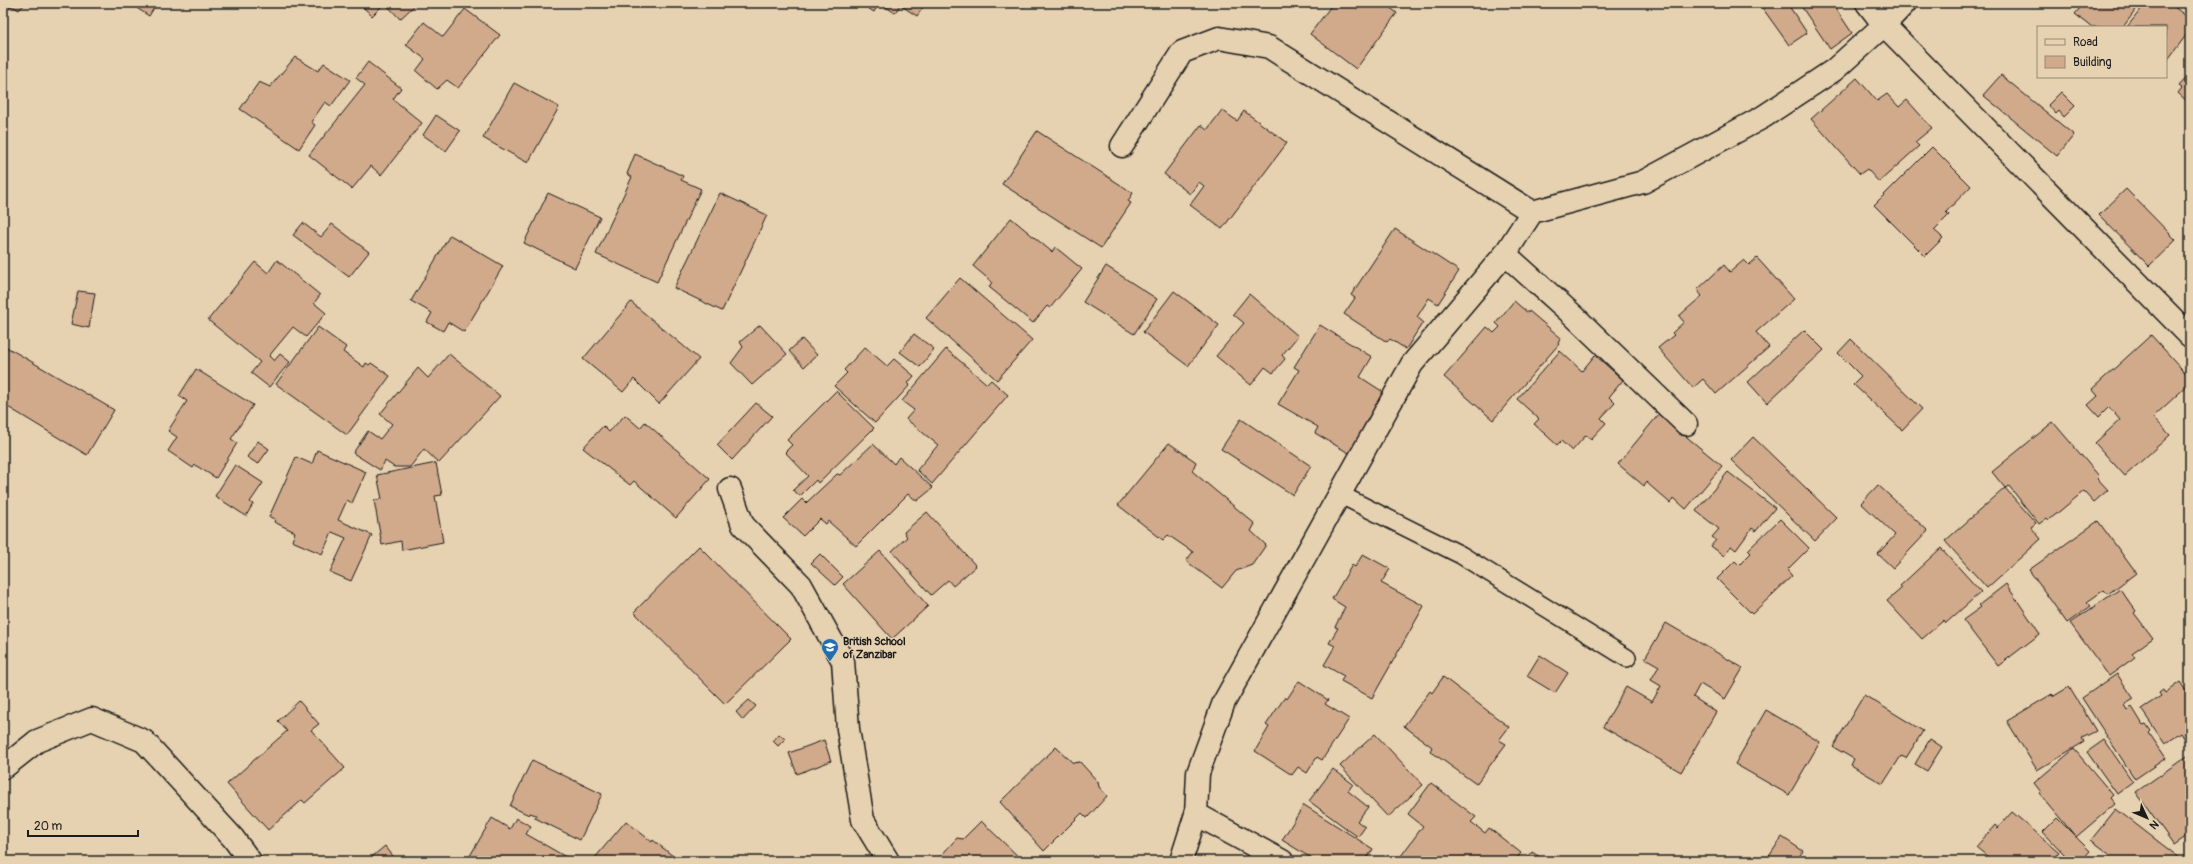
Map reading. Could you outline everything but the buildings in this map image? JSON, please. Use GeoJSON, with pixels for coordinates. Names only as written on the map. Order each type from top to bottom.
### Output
{"type":"FeatureCollection","features":[{"type":"Feature","properties":{"kind":"street"},"geometry":{"type":"LineString","coordinates":[[1867,3],[1884,25],[2190,336]]}},
{"type":"Feature","properties":{"kind":"street"},"geometry":{"type":"LineString","coordinates":[[1181,861],[1196,814],[1198,773],[1224,702],[1412,364],[1505,254],[1532,212],[1643,182],[1763,117],[1834,70],[1884,25],[1905,3]]}},
{"type":"Feature","properties":{"kind":"street"},"geometry":{"type":"LineString","coordinates":[[1122,146],[1182,52],[1219,38],[1269,47],[1532,212]]}},
{"type":"Feature","properties":{"kind":"street"},"geometry":{"type":"LineString","coordinates":[[1505,254],[1574,316],[1686,424]]}},
{"type":"Feature","properties":{"kind":"street"},"geometry":{"type":"LineString","coordinates":[[730,489],[743,525],[801,585],[843,661],[848,728],[863,820],[888,861]]}},
{"type":"Feature","properties":{"kind":"street"},"geometry":{"type":"LineString","coordinates":[[3,768],[37,741],[92,719],[144,741],[233,838],[250,861]]}},
{"type":"Feature","properties":{"kind":"street"},"geometry":{"type":"LineString","coordinates":[[1196,814],[1282,861]]}},
{"type":"Feature","properties":{"kind":"lane"},"geometry":{"type":"LineString","coordinates":[[1339,494],[1461,555],[1627,658]]}},
{"type":"Feature","properties":{"kind":"place","name":"British School of Zanzibar"},"geometry":{"type":"Point","coordinates":[830,662]}}]}
